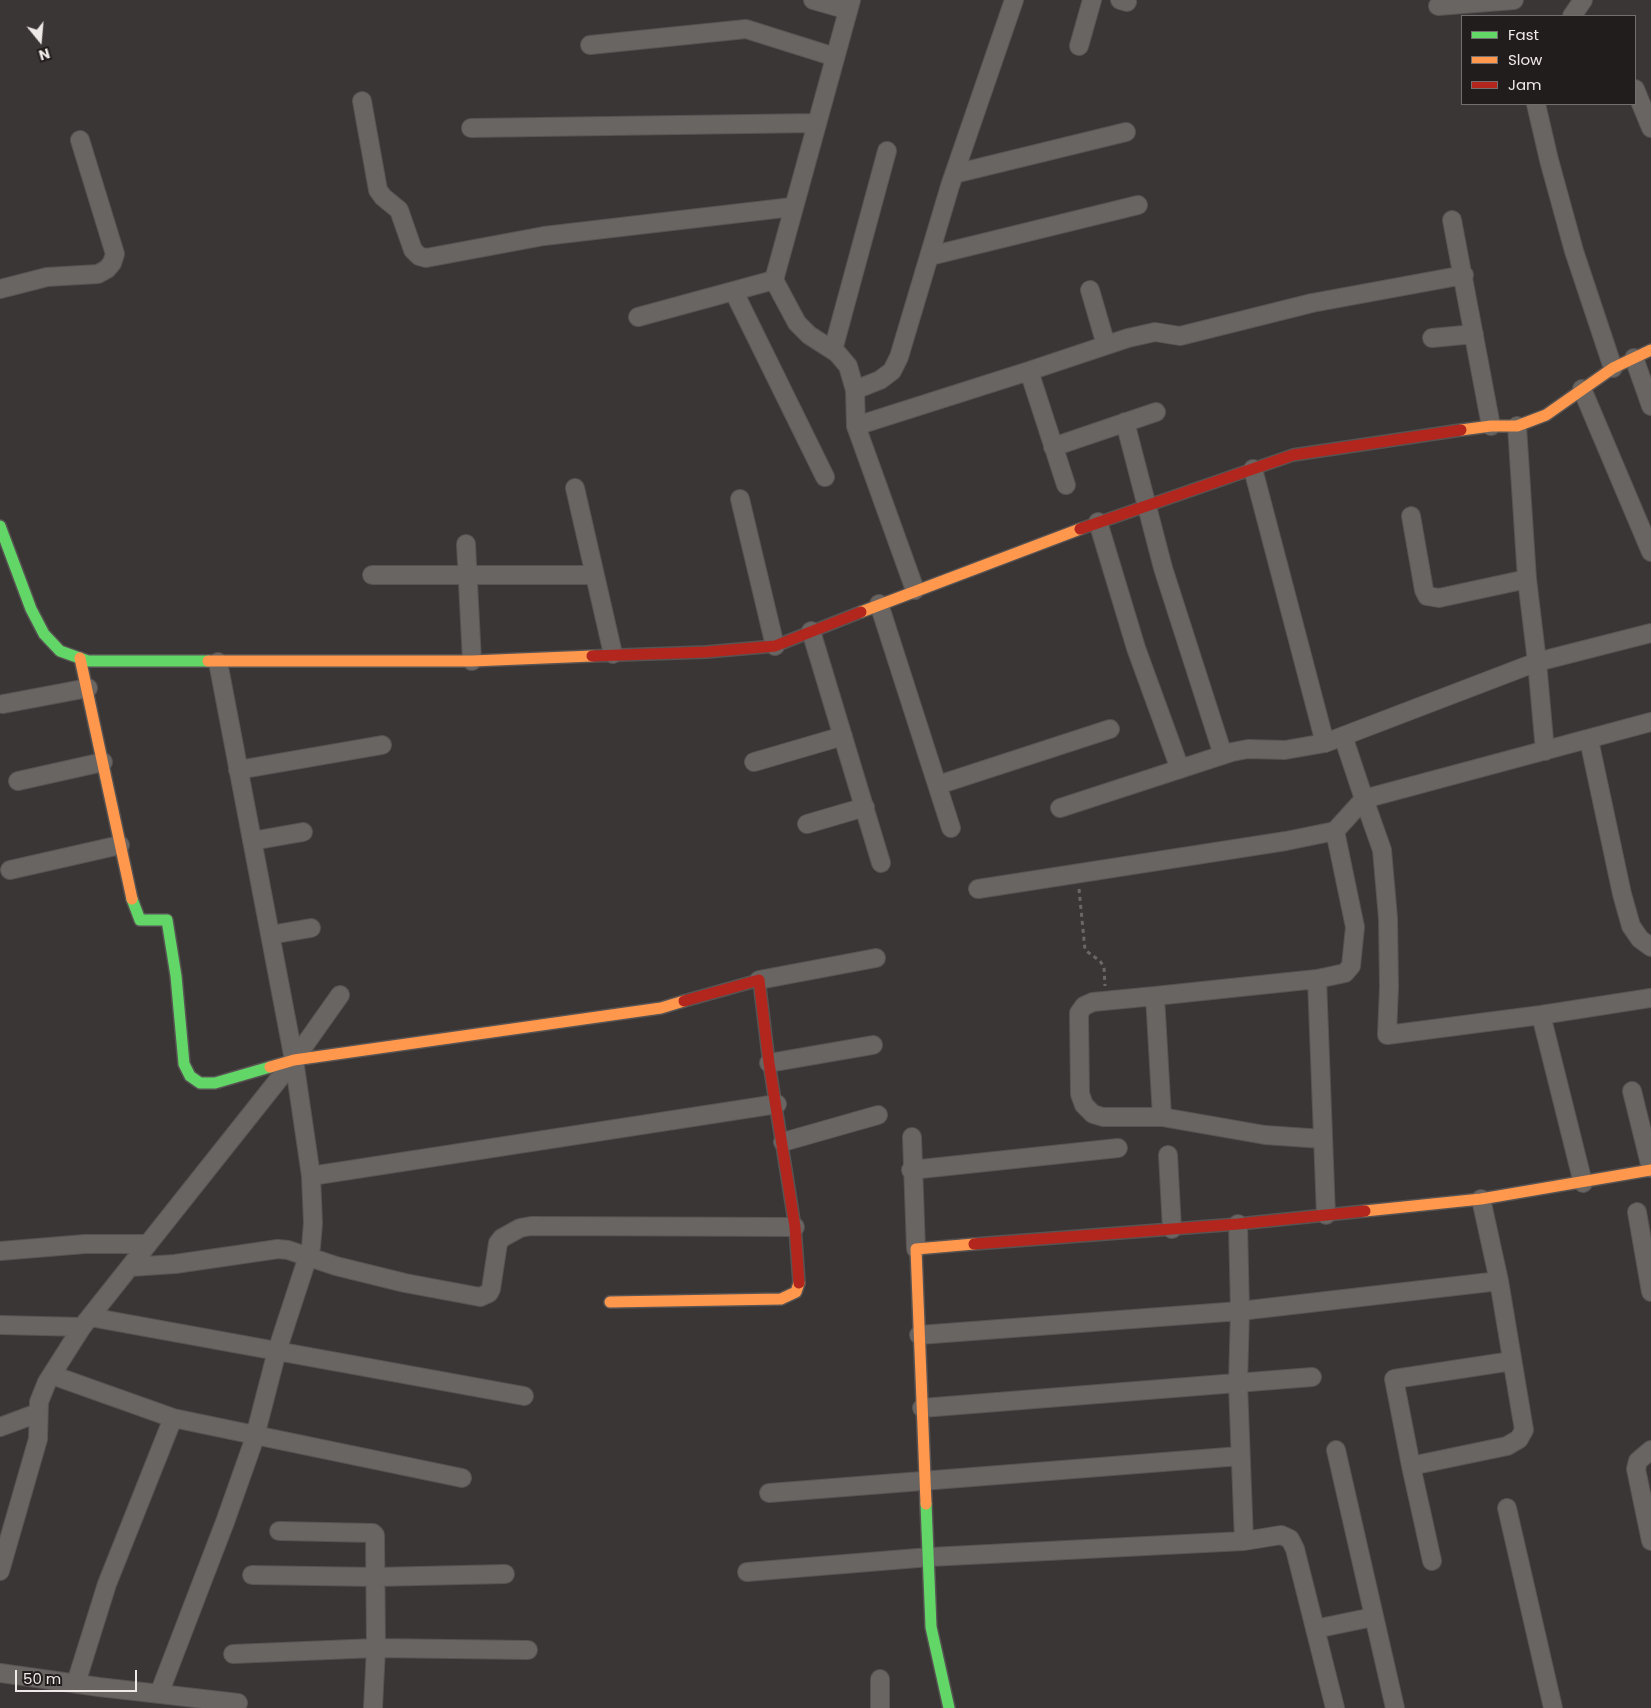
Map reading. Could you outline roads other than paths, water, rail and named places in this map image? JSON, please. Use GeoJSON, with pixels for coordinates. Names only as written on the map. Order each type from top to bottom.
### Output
{"type":"FeatureCollection","features":[{"type":"Feature","properties":{"kind":"street"},"geometry":{"type":"LineString","coordinates":[[813,0],[849,5],[792,207],[774,280],[797,323],[808,335],[833,350],[848,366],[855,390],[856,426],[915,590]]}},
{"type":"Feature","properties":{"kind":"street"},"geometry":{"type":"LineString","coordinates":[[855,390],[880,380],[892,371],[899,357],[954,174],[1014,0]]}},
{"type":"Feature","properties":{"kind":"street"},"geometry":{"type":"LineString","coordinates":[[1079,46],[1092,0]]}},
{"type":"Feature","properties":{"kind":"street"},"geometry":{"type":"LineString","coordinates":[[1438,6],[1514,0],[1517,15]]}},
{"type":"Feature","properties":{"kind":"street"},"geometry":{"type":"LineString","coordinates":[[1573,15],[1582,0]]}},
{"type":"Feature","properties":{"kind":"street"},"geometry":{"type":"LineString","coordinates":[[590,45],[746,29],[835,57]]}},
{"type":"Feature","properties":{"kind":"street"},"geometry":{"type":"LineString","coordinates":[[1636,91],[1651,128]]}},
{"type":"Feature","properties":{"kind":"street"},"geometry":{"type":"LineString","coordinates":[[362,101],[378,190],[383,198],[399,210],[414,250],[419,256],[426,258],[544,236],[792,207]]}},
{"type":"Feature","properties":{"kind":"street"},"geometry":{"type":"LineString","coordinates":[[1536,105],[1574,251],[1613,368]]}},
{"type":"Feature","properties":{"kind":"street"},"geometry":{"type":"LineString","coordinates":[[471,128],[816,123]]}},
{"type":"Feature","properties":{"kind":"street"},"geometry":{"type":"LineString","coordinates":[[954,174],[1126,132]]}},
{"type":"Feature","properties":{"kind":"street"},"geometry":{"type":"LineString","coordinates":[[0,289],[47,276],[98,274],[107,269],[112,263],[115,254],[80,140]]}},
{"type":"Feature","properties":{"kind":"street"},"geometry":{"type":"LineString","coordinates":[[833,350],[887,151]]}},
{"type":"Feature","properties":{"kind":"street"},"geometry":{"type":"LineString","coordinates":[[930,256],[1138,205]]}},
{"type":"Feature","properties":{"kind":"street"},"geometry":{"type":"LineString","coordinates":[[1452,220],[1464,275],[1490,426]]}},
{"type":"Feature","properties":{"kind":"street"},"geometry":{"type":"LineString","coordinates":[[856,426],[1106,345],[1155,332],[1180,336],[1312,303],[1464,275]]}},
{"type":"Feature","properties":{"kind":"street"},"geometry":{"type":"LineString","coordinates":[[638,317],[774,280]]}},
{"type":"Feature","properties":{"kind":"street"},"geometry":{"type":"LineString","coordinates":[[1090,290],[1106,345]]}},
{"type":"Feature","properties":{"kind":"street"},"geometry":{"type":"LineString","coordinates":[[734,292],[825,477]]}},
{"type":"Feature","properties":{"kind":"street"},"geometry":{"type":"LineString","coordinates":[[1432,338],[1474,334]]}},
{"type":"Feature","properties":{"kind":"street"},"geometry":{"type":"LineString","coordinates":[[0,526],[31,608],[44,634],[60,651],[88,661],[472,661],[613,654],[706,652],[775,646],[915,590],[1098,522],[1293,455],[1490,426],[1517,426],[1546,415],[1613,368],[1651,350]]}},
{"type":"Feature","properties":{"kind":"street"},"geometry":{"type":"LineString","coordinates":[[1634,358],[1651,406]]}},
{"type":"Feature","properties":{"kind":"street"},"geometry":{"type":"LineString","coordinates":[[1029,371],[1066,485]]}},
{"type":"Feature","properties":{"kind":"street"},"geometry":{"type":"LineString","coordinates":[[1582,389],[1651,552]]}},
{"type":"Feature","properties":{"kind":"street"},"geometry":{"type":"LineString","coordinates":[[1054,447],[1156,412]]}},
{"type":"Feature","properties":{"kind":"street"},"geometry":{"type":"LineString","coordinates":[[1124,422],[1163,568],[1223,755]]}},
{"type":"Feature","properties":{"kind":"street"},"geometry":{"type":"LineString","coordinates":[[1517,426],[1527,579],[1545,751]]}},
{"type":"Feature","properties":{"kind":"street"},"geometry":{"type":"LineString","coordinates":[[1252,469],[1325,743]]}},
{"type":"Feature","properties":{"kind":"street"},"geometry":{"type":"LineString","coordinates":[[575,488],[613,654]]}},
{"type":"Feature","properties":{"kind":"street"},"geometry":{"type":"LineString","coordinates":[[740,499],[775,646]]}},
{"type":"Feature","properties":{"kind":"street"},"geometry":{"type":"LineString","coordinates":[[1411,516],[1424,590],[1427,596],[1440,598],[1527,579]]}},
{"type":"Feature","properties":{"kind":"street"},"geometry":{"type":"LineString","coordinates":[[1098,522],[1136,648],[1180,769]]}},
{"type":"Feature","properties":{"kind":"street"},"geometry":{"type":"LineString","coordinates":[[466,544],[472,661]]}},
{"type":"Feature","properties":{"kind":"street"},"geometry":{"type":"LineString","coordinates":[[372,575],[595,575]]}},
{"type":"Feature","properties":{"kind":"street"},"geometry":{"type":"LineString","coordinates":[[879,604],[951,828]]}},
{"type":"Feature","properties":{"kind":"street"},"geometry":{"type":"LineString","coordinates":[[811,631],[881,862]]}},
{"type":"Feature","properties":{"kind":"street"},"geometry":{"type":"LineString","coordinates":[[1060,808],[1223,755],[1248,749],[1285,750],[1325,743],[1537,662],[1651,633]]}},
{"type":"Feature","properties":{"kind":"street"},"geometry":{"type":"LineString","coordinates":[[80,658],[134,908],[140,920],[167,920],[176,976],[184,1064],[190,1076],[200,1083],[215,1083],[294,1060],[662,1008],[759,980],[876,958]]}},
{"type":"Feature","properties":{"kind":"street"},"geometry":{"type":"LineString","coordinates":[[159,1694],[225,1522],[256,1434],[277,1351],[308,1256],[314,1223],[311,1176],[294,1060],[218,662]]}},
{"type":"Feature","properties":{"kind":"street"},"geometry":{"type":"LineString","coordinates":[[3,704],[88,688]]}},
{"type":"Feature","properties":{"kind":"street"},"geometry":{"type":"LineString","coordinates":[[978,889],[1286,841],[1335,831],[1364,799],[1651,722]]}},
{"type":"Feature","properties":{"kind":"street"},"geometry":{"type":"LineString","coordinates":[[938,786],[1110,729]]}},
{"type":"Feature","properties":{"kind":"street"},"geometry":{"type":"LineString","coordinates":[[754,762],[843,736]]}},
{"type":"Feature","properties":{"kind":"street"},"geometry":{"type":"LineString","coordinates":[[1344,736],[1382,850],[1388,918],[1389,987],[1387,1035],[1651,998]]}},
{"type":"Feature","properties":{"kind":"street"},"geometry":{"type":"LineString","coordinates":[[1589,740],[1622,894],[1631,926],[1640,939],[1651,947]]}},
{"type":"Feature","properties":{"kind":"street"},"geometry":{"type":"LineString","coordinates":[[238,770],[382,745]]}},
{"type":"Feature","properties":{"kind":"street"},"geometry":{"type":"LineString","coordinates":[[18,781],[103,762]]}},
{"type":"Feature","properties":{"kind":"street"},"geometry":{"type":"LineString","coordinates":[[807,824],[865,807]]}},
{"type":"Feature","properties":{"kind":"street"},"geometry":{"type":"LineString","coordinates":[[1323,1139],[1265,1135],[1162,1117],[1103,1117],[1093,1114],[1084,1105],[1080,1094],[1079,1013],[1084,1006],[1106,1001],[1317,979],[1345,973],[1351,966],[1355,927],[1335,831]]}},
{"type":"Feature","properties":{"kind":"street"},"geometry":{"type":"LineString","coordinates":[[252,841],[303,832]]}},
{"type":"Feature","properties":{"kind":"street"},"geometry":{"type":"LineString","coordinates":[[10,870],[120,844]]}},
{"type":"Feature","properties":{"kind":"street"},"geometry":{"type":"LineString","coordinates":[[270,935],[311,928]]}},
{"type":"Feature","properties":{"kind":"street"},"geometry":{"type":"LineString","coordinates":[[1317,979],[1326,1215]]}},
{"type":"Feature","properties":{"kind":"street"},"geometry":{"type":"LineString","coordinates":[[610,1302],[781,1299],[789,1297],[796,1292],[799,1286],[795,1227],[784,1142],[769,1063],[759,980]]}},
{"type":"Feature","properties":{"kind":"street"},"geometry":{"type":"LineString","coordinates":[[0,1571],[38,1439],[39,1402],[52,1374],[86,1322],[294,1060],[340,995]]}},
{"type":"Feature","properties":{"kind":"street"},"geometry":{"type":"LineString","coordinates":[[1155,996],[1162,1117]]}},
{"type":"Feature","properties":{"kind":"street"},"geometry":{"type":"LineString","coordinates":[[1540,1015],[1583,1183]]}},
{"type":"Feature","properties":{"kind":"street"},"geometry":{"type":"LineString","coordinates":[[769,1063],[873,1045]]}},
{"type":"Feature","properties":{"kind":"street"},"geometry":{"type":"LineString","coordinates":[[916,1249],[1238,1224],[1481,1199],[1583,1183],[1651,1169],[1632,1091]]}},
{"type":"Feature","properties":{"kind":"street"},"geometry":{"type":"LineString","coordinates":[[311,1176],[777,1104]]}},
{"type":"Feature","properties":{"kind":"street"},"geometry":{"type":"LineString","coordinates":[[784,1142],[878,1115]]}},
{"type":"Feature","properties":{"kind":"street"},"geometry":{"type":"LineString","coordinates":[[912,1137],[911,1170],[930,1557],[931,1627],[949,1708]]}},
{"type":"Feature","properties":{"kind":"street"},"geometry":{"type":"LineString","coordinates":[[911,1170],[1118,1148]]}},
{"type":"Feature","properties":{"kind":"street"},"geometry":{"type":"LineString","coordinates":[[1168,1155],[1172,1229]]}},
{"type":"Feature","properties":{"kind":"street"},"geometry":{"type":"LineString","coordinates":[[1411,1466],[1507,1446],[1519,1438],[1524,1430],[1499,1281],[1481,1199]]}},
{"type":"Feature","properties":{"kind":"street"},"geometry":{"type":"LineString","coordinates":[[1636,1212],[1651,1292]]}},
{"type":"Feature","properties":{"kind":"street"},"geometry":{"type":"LineString","coordinates":[[1238,1224],[1240,1311],[1238,1384],[1244,1541]]}},
{"type":"Feature","properties":{"kind":"street"},"geometry":{"type":"LineString","coordinates":[[130,1267],[175,1264],[278,1249],[308,1256],[336,1266],[480,1296],[489,1293],[491,1289],[498,1243],[502,1238],[520,1228],[531,1226],[795,1227]]}},
{"type":"Feature","properties":{"kind":"street"},"geometry":{"type":"LineString","coordinates":[[0,1251],[85,1244],[148,1244]]}},
{"type":"Feature","properties":{"kind":"street"},"geometry":{"type":"LineString","coordinates":[[919,1335],[1240,1311],[1499,1281]]}},
{"type":"Feature","properties":{"kind":"street"},"geometry":{"type":"LineString","coordinates":[[0,1325],[86,1322],[277,1351],[524,1396]]}},
{"type":"Feature","properties":{"kind":"street"},"geometry":{"type":"LineString","coordinates":[[1432,1561],[1394,1379],[1512,1361]]}},
{"type":"Feature","properties":{"kind":"street"},"geometry":{"type":"LineString","coordinates":[[52,1374],[173,1418],[462,1478]]}},
{"type":"Feature","properties":{"kind":"street"},"geometry":{"type":"LineString","coordinates":[[922,1408],[1312,1377]]}},
{"type":"Feature","properties":{"kind":"street"},"geometry":{"type":"LineString","coordinates":[[0,1428],[38,1413]]}},
{"type":"Feature","properties":{"kind":"street"},"geometry":{"type":"LineString","coordinates":[[76,1683],[107,1584],[173,1418]]}},
{"type":"Feature","properties":{"kind":"street"},"geometry":{"type":"LineString","coordinates":[[1336,1450],[1395,1708]]}},
{"type":"Feature","properties":{"kind":"street"},"geometry":{"type":"LineString","coordinates":[[1651,1450],[1638,1461],[1636,1469],[1651,1541]]}},
{"type":"Feature","properties":{"kind":"street"},"geometry":{"type":"LineString","coordinates":[[769,1493],[1240,1456]]}},
{"type":"Feature","properties":{"kind":"street"},"geometry":{"type":"LineString","coordinates":[[1506,1508],[1552,1708]]}},
{"type":"Feature","properties":{"kind":"street"},"geometry":{"type":"LineString","coordinates":[[279,1530],[373,1533],[376,1538],[376,1648],[373,1708]]}},
{"type":"Feature","properties":{"kind":"street"},"geometry":{"type":"LineString","coordinates":[[747,1572],[930,1557],[1244,1541],[1281,1535],[1290,1539],[1295,1549],[1335,1708]]}},
{"type":"Feature","properties":{"kind":"street"},"geometry":{"type":"LineString","coordinates":[[252,1575],[376,1577],[505,1574]]}},
{"type":"Feature","properties":{"kind":"street"},"geometry":{"type":"LineString","coordinates":[[1315,1629],[1373,1617]]}},
{"type":"Feature","properties":{"kind":"street"},"geometry":{"type":"LineString","coordinates":[[232,1654],[376,1648],[528,1650]]}},
{"type":"Feature","properties":{"kind":"street"},"geometry":{"type":"LineString","coordinates":[[0,1673],[238,1703]]}},
{"type":"Feature","properties":{"kind":"street"},"geometry":{"type":"LineString","coordinates":[[880,1679],[880,1708]]}}]}
